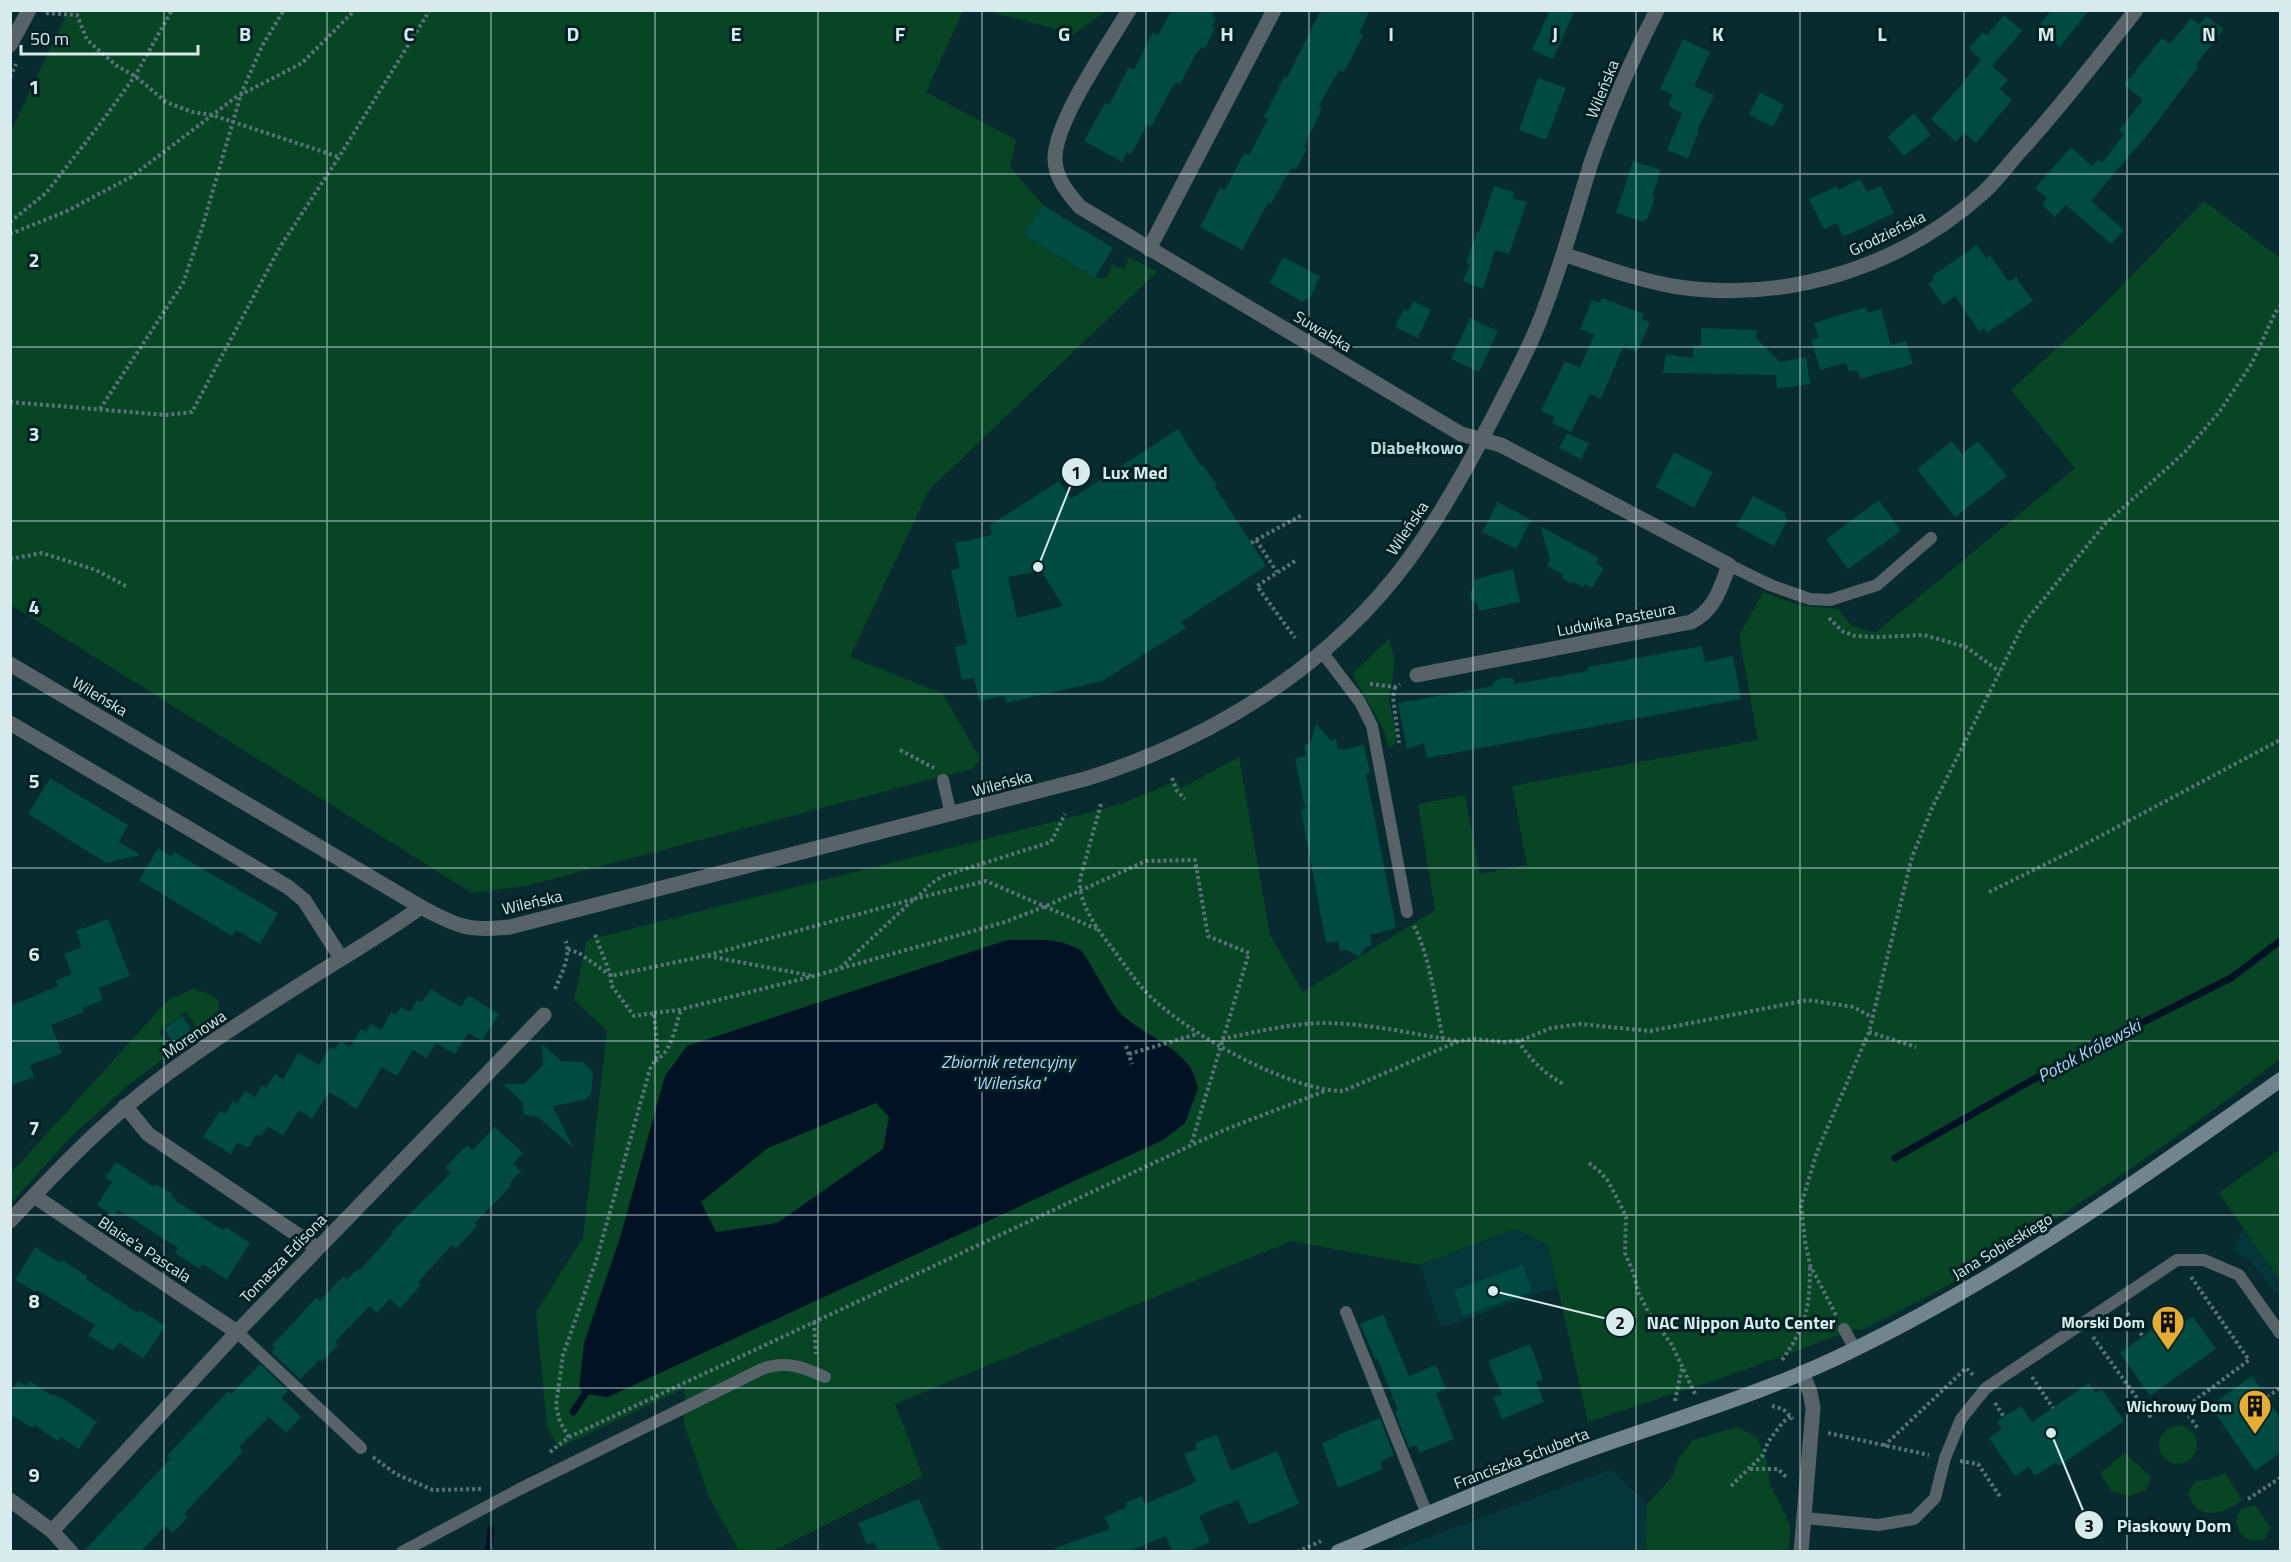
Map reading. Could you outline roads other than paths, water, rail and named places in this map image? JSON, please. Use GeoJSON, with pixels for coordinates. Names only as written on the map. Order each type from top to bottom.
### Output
{"type":"FeatureCollection","features":[{"type":"Feature","properties":{"kind":"main road","name":"Jana Sobieskiego"},"geometry":{"type":"LineString","coordinates":[[1720,1404],[1802,1373],[1935,1308],[2084,1217],[2280,1080]]}},
{"type":"Feature","properties":{"kind":"main road","name":"Franciszka Schuberta"},"geometry":{"type":"LineString","coordinates":[[1338,1551],[1578,1454],[1720,1404]]}},
{"type":"Feature","properties":{"kind":"street","name":"Suwalska"},"geometry":{"type":"LineString","coordinates":[[1129,10],[1071,109],[1058,138],[1055,160],[1062,184],[1080,207],[1461,434],[1482,440]]}},
{"type":"Feature","properties":{"kind":"street"},"geometry":{"type":"LineString","coordinates":[[1149,249],[1274,10]]}},
{"type":"Feature","properties":{"kind":"street","name":"Wileńska"},"geometry":{"type":"LineString","coordinates":[[10,664],[421,907],[454,924],[468,928],[490,930],[510,927],[951,815],[1113,771],[1184,741],[1239,712],[1322,652],[1367,608],[1408,560],[1482,440],[1536,330],[1563,254],[1592,160],[1639,46],[1657,10]]}},
{"type":"Feature","properties":{"kind":"street","name":"Grodzieńska"},"geometry":{"type":"LineString","coordinates":[[1563,254],[1631,277],[1673,286],[1721,291],[1771,289],[1814,282],[1878,261],[1926,236],[1950,220],[1985,190],[2064,103],[2136,10]]}},
{"type":"Feature","properties":{"kind":"street"},"geometry":{"type":"LineString","coordinates":[[10,45],[37,11]]}},
{"type":"Feature","properties":{"kind":"street"},"geometry":{"type":"LineString","coordinates":[[1482,440],[1501,445],[1729,565]]}},
{"type":"Feature","properties":{"kind":"street","name":"Ludwika Pasteura"},"geometry":{"type":"LineString","coordinates":[[1417,675],[1691,622],[1710,608],[1717,598],[1729,565]]}},
{"type":"Feature","properties":{"kind":"street"},"geometry":{"type":"LineString","coordinates":[[10,723],[288,887],[304,900],[341,958]]}},
{"type":"Feature","properties":{"kind":"street","name":"Morenowa"},"geometry":{"type":"LineString","coordinates":[[10,1221],[68,1158],[125,1106],[191,1056],[421,907]]}},
{"type":"Feature","properties":{"kind":"street","name":"Tomasza Edisona"},"geometry":{"type":"LineString","coordinates":[[52,1531],[317,1248],[544,1016]]}},
{"type":"Feature","properties":{"kind":"street"},"geometry":{"type":"LineString","coordinates":[[125,1106],[148,1134],[317,1248]]}},
{"type":"Feature","properties":{"kind":"street","name":"Blaise'a Pascala"},"geometry":{"type":"LineString","coordinates":[[34,1196],[237,1332]]}},
{"type":"Feature","properties":{"kind":"street"},"geometry":{"type":"LineString","coordinates":[[1801,1551],[1813,1408],[1810,1392],[1802,1373]]}},
{"type":"Feature","properties":{"kind":"street"},"geometry":{"type":"LineString","coordinates":[[10,1500],[52,1531],[71,1551]]}},
{"type":"Feature","properties":{"kind":"lane"},"geometry":{"type":"LineString","coordinates":[[1729,565],[1770,585],[1810,599],[1830,600],[1877,585],[1931,538]]}},
{"type":"Feature","properties":{"kind":"lane"},"geometry":{"type":"LineString","coordinates":[[1322,652],[1360,702],[1372,726],[1407,912]]}},
{"type":"Feature","properties":{"kind":"lane"},"geometry":{"type":"LineString","coordinates":[[942,780],[951,815]]}},
{"type":"Feature","properties":{"kind":"lane"},"geometry":{"type":"LineString","coordinates":[[1805,1518],[1878,1525],[1914,1519],[1935,1498],[1945,1458],[1961,1419],[1986,1388],[2177,1260],[2204,1260],[2240,1275],[2280,1333]]}},
{"type":"Feature","properties":{"kind":"lane"},"geometry":{"type":"LineString","coordinates":[[1346,1312],[1427,1514]]}},
{"type":"Feature","properties":{"kind":"lane"},"geometry":{"type":"LineString","coordinates":[[1844,1329],[1854,1349]]}},
{"type":"Feature","properties":{"kind":"lane"},"geometry":{"type":"LineString","coordinates":[[237,1332],[361,1448]]}},
{"type":"Feature","properties":{"kind":"lane"},"geometry":{"type":"LineString","coordinates":[[402,1551],[505,1496],[774,1364],[806,1367],[823,1376]]}},
{"type":"Feature","properties":{"kind":"water","name":"Zbiornik retencyjny \"Wileńska\""},"geometry":{"type":"Polygon","coordinates":[[[1007,940],[1044,940],[1079,949],[1121,1014],[1184,1059],[1191,1069],[1198,1088],[1185,1123],[1163,1140],[608,1397],[585,1394],[579,1388],[584,1343],[620,1238],[665,1076],[687,1046],[1007,940]],[[876,1103],[768,1148],[701,1202],[716,1232],[777,1223],[883,1149],[889,1117],[876,1103]]]}},
{"type":"Feature","properties":{"kind":"waterway","name":"Potok Królewski"},"geometry":{"type":"LineString","coordinates":[[1895,1158],[2064,1062],[2231,978],[2280,941]]}},
{"type":"Feature","properties":{"kind":"waterway","name":"Potok Królewski"},"geometry":{"type":"LineString","coordinates":[[573,1412],[585,1394]]}},
{"type":"Feature","properties":{"kind":"waterway","name":"Potok Królewski"},"geometry":{"type":"LineString","coordinates":[[488,1552],[491,1529]]}},
{"type":"Feature","properties":{"kind":"place","name":"Lux Med"},"geometry":{"type":"Point","coordinates":[1038,567]}},
{"type":"Feature","properties":{"kind":"place","name":"NAC Nippon Auto Center"},"geometry":{"type":"Point","coordinates":[1493,1291]}},
{"type":"Feature","properties":{"kind":"place","name":"Morski Dom"},"geometry":{"type":"Point","coordinates":[2168,1351]}},
{"type":"Feature","properties":{"kind":"place","name":"Piaskowy Dom"},"geometry":{"type":"Point","coordinates":[2051,1433]}},
{"type":"Feature","properties":{"kind":"place","name":"Wichrowy Dom"},"geometry":{"type":"Point","coordinates":[2255,1435]}},
{"type":"Feature","properties":{"kind":"district","name":"Diabełkowo"},"geometry":{"type":"Point","coordinates":[1417,448]}}]}
